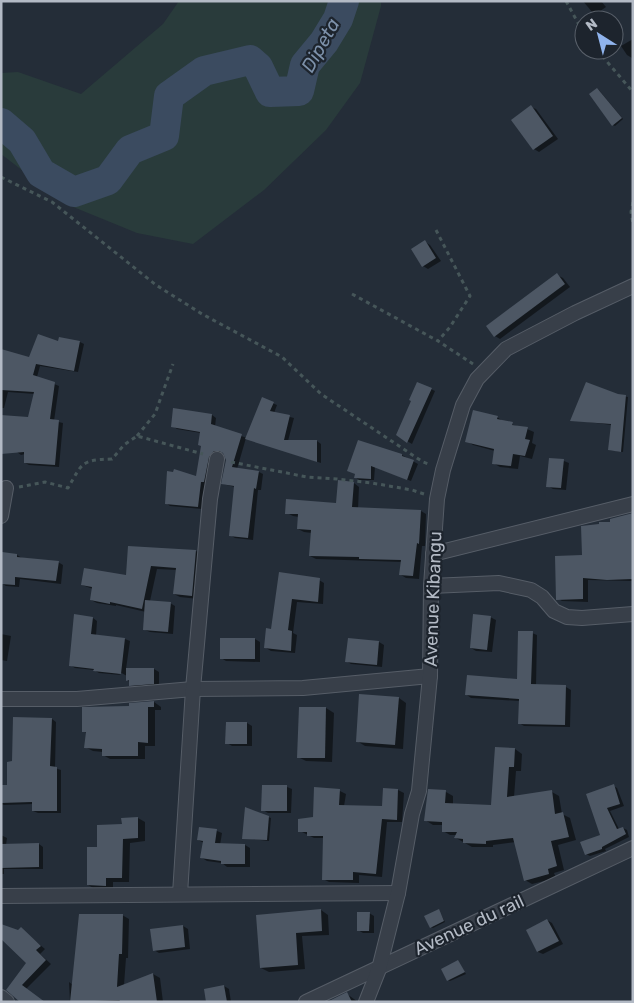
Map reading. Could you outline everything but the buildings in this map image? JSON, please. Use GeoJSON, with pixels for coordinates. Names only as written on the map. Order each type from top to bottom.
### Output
{"type":"FeatureCollection","features":[{"type":"Feature","properties":{"kind":"street","name":"Avenue Kibangu"},"geometry":{"type":"LineString","coordinates":[[366,1002],[379,968],[398,893],[412,814],[419,792],[430,676],[432,586],[437,498],[443,470],[463,405],[477,379],[506,349],[575,313],[633,286]]}},
{"type":"Feature","properties":{"kind":"street"},"geometry":{"type":"LineString","coordinates":[[180,894],[193,689],[210,498],[217,459]]}},
{"type":"Feature","properties":{"kind":"street"},"geometry":{"type":"LineString","coordinates":[[1,516],[6,488]]}},
{"type":"Feature","properties":{"kind":"street"},"geometry":{"type":"LineString","coordinates":[[434,554],[633,504]]}},
{"type":"Feature","properties":{"kind":"street"},"geometry":{"type":"LineString","coordinates":[[432,586],[499,583],[531,590],[542,598],[554,611],[567,617],[582,618],[633,614]]}},
{"type":"Feature","properties":{"kind":"street"},"geometry":{"type":"LineString","coordinates":[[1,699],[77,699],[193,689],[303,688],[430,676]]}},
{"type":"Feature","properties":{"kind":"street","name":"Avenue du rail"},"geometry":{"type":"LineString","coordinates":[[306,1002],[633,848]]}},
{"type":"Feature","properties":{"kind":"street"},"geometry":{"type":"LineString","coordinates":[[1,896],[398,893]]}},
{"type":"Feature","properties":{"kind":"street"},"geometry":{"type":"LineString","coordinates":[[1,996],[7,1002]]}},
{"type":"Feature","properties":{"kind":"path"},"geometry":{"type":"LineString","coordinates":[[566,1],[574,16]]}},
{"type":"Feature","properties":{"kind":"path"},"geometry":{"type":"LineString","coordinates":[[606,60],[633,92]]}},
{"type":"Feature","properties":{"kind":"path"},"geometry":{"type":"LineString","coordinates":[[1,178],[52,202],[156,285],[202,314],[282,357],[321,394],[424,462],[443,470]]}},
{"type":"Feature","properties":{"kind":"path"},"geometry":{"type":"LineString","coordinates":[[633,202],[631,212],[633,224]]}},
{"type":"Feature","properties":{"kind":"path"},"geometry":{"type":"LineString","coordinates":[[436,230],[470,296],[438,342]]}},
{"type":"Feature","properties":{"kind":"path"},"geometry":{"type":"LineString","coordinates":[[352,294],[438,342],[484,372]]}},
{"type":"Feature","properties":{"kind":"path"},"geometry":{"type":"LineString","coordinates":[[137,436],[155,414],[173,364]]}},
{"type":"Feature","properties":{"kind":"shaded area"},"geometry":{"type":"Polygon","coordinates":[[[179,1],[381,1],[360,83],[326,130],[264,190],[193,244],[137,233],[66,204],[1,154],[1,73],[18,72],[81,94],[163,24],[179,1]]]}},
{"type":"Feature","properties":{"kind":"waterway","name":"Dipeta"},"geometry":{"type":"LineString","coordinates":[[1,123],[22,141],[41,173],[74,192],[108,180],[130,150],[164,136],[169,96],[204,71],[250,60],[258,67],[270,92],[299,91],[305,65],[324,42],[338,19],[344,1]]}}]}
